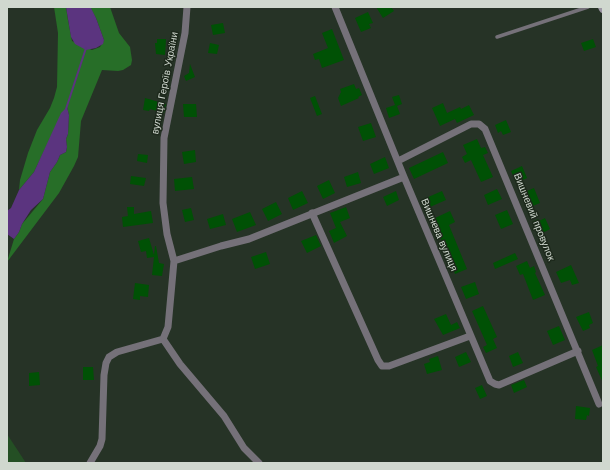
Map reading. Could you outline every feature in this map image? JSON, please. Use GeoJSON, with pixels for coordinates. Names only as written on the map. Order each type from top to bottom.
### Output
{"type":"FeatureCollection","features":[{"type":"Feature","properties":{"kind":"street","name":"вулиця Героїв України"},"geometry":{"type":"LineString","coordinates":[[163,339],[168,327],[174,261],[167,234],[163,203],[164,138],[185,33],[187,7]]}},
{"type":"Feature","properties":{"kind":"street","name":"Вишнева вулиця"},"geometry":{"type":"LineString","coordinates":[[335,7],[404,177],[490,381],[499,385],[578,351]]}},
{"type":"Feature","properties":{"kind":"street","name":"Вишневий провулок"},"geometry":{"type":"LineString","coordinates":[[398,161],[471,124],[479,124],[488,132],[599,404]]}},
{"type":"Feature","properties":{"kind":"street"},"geometry":{"type":"LineString","coordinates":[[174,261],[249,239],[404,177]]}},
{"type":"Feature","properties":{"kind":"street"},"geometry":{"type":"LineString","coordinates":[[312,213],[382,366],[389,366],[470,336]]}},
{"type":"Feature","properties":{"kind":"street"},"geometry":{"type":"LineString","coordinates":[[90,463],[100,446],[102,439],[104,375],[106,363],[109,357],[117,352],[163,339],[180,364],[224,416],[244,448],[259,463]]}},
{"type":"Feature","properties":{"kind":"lane"},"geometry":{"type":"LineString","coordinates":[[497,37],[588,7]]}},
{"type":"Feature","properties":{"kind":"green space"},"geometry":{"type":"Polygon","coordinates":[[[54,7],[66,7],[72,41],[92,50],[100,47],[104,40],[96,18],[90,7],[110,7],[119,33],[130,47],[132,60],[131,65],[123,70],[102,70],[81,121],[78,157],[74,166],[59,193],[7,262],[14,239],[22,224],[43,199],[50,172],[60,155],[66,152],[67,147],[66,139],[68,134],[69,115],[67,107],[56,126],[34,172],[19,190],[20,180],[28,153],[37,130],[50,108],[57,87],[58,33],[54,7]]]}},
{"type":"Feature","properties":{"kind":"green space"},"geometry":{"type":"Polygon","coordinates":[[[7,434],[26,463],[7,463],[7,434]]]}},
{"type":"Feature","properties":{"kind":"shaded area"},"geometry":{"type":"Polygon","coordinates":[[[66,7],[91,8],[104,40],[103,44],[96,48],[86,50],[75,44],[71,37],[66,7]]]}},
{"type":"Feature","properties":{"kind":"shaded area"},"geometry":{"type":"Polygon","coordinates":[[[67,107],[69,115],[66,152],[60,155],[50,172],[43,199],[31,210],[14,239],[7,234],[7,211],[11,208],[19,190],[34,172],[61,113],[67,107]]]}},
{"type":"Feature","properties":{"kind":"building"},"geometry":{"type":"Polygon","coordinates":[[[376,7],[391,7],[394,11],[383,18],[376,7]]]}},
{"type":"Feature","properties":{"kind":"building"},"geometry":{"type":"Polygon","coordinates":[[[368,12],[373,23],[369,24],[371,28],[361,32],[355,18],[368,12]]]}},
{"type":"Feature","properties":{"kind":"building"},"geometry":{"type":"Polygon","coordinates":[[[223,23],[225,33],[213,35],[211,25],[223,23]]]}},
{"type":"Feature","properties":{"kind":"building"},"geometry":{"type":"Polygon","coordinates":[[[332,29],[344,60],[322,68],[319,59],[315,60],[313,54],[328,48],[322,33],[332,29]]]}},
{"type":"Feature","properties":{"kind":"building"},"geometry":{"type":"Polygon","coordinates":[[[157,39],[166,39],[165,55],[156,54],[155,43],[157,43],[157,39]]]}},
{"type":"Feature","properties":{"kind":"building"},"geometry":{"type":"Polygon","coordinates":[[[593,39],[596,47],[584,51],[581,43],[593,39]]]}},
{"type":"Feature","properties":{"kind":"building"},"geometry":{"type":"Polygon","coordinates":[[[210,43],[219,45],[217,54],[208,53],[210,43]]]}},
{"type":"Feature","properties":{"kind":"building"},"geometry":{"type":"Polygon","coordinates":[[[190,64],[195,77],[186,81],[184,76],[189,73],[190,64]]]}},
{"type":"Feature","properties":{"kind":"building"},"geometry":{"type":"Polygon","coordinates":[[[354,84],[356,89],[359,88],[362,95],[358,97],[359,98],[341,106],[338,98],[341,92],[340,89],[354,84]]]}},
{"type":"Feature","properties":{"kind":"building"},"geometry":{"type":"Polygon","coordinates":[[[399,95],[402,104],[397,106],[400,114],[389,118],[386,108],[395,105],[392,97],[399,95]]]}},
{"type":"Feature","properties":{"kind":"building"},"geometry":{"type":"Polygon","coordinates":[[[315,96],[322,114],[317,116],[310,98],[315,96]]]}},
{"type":"Feature","properties":{"kind":"building"},"geometry":{"type":"Polygon","coordinates":[[[145,98],[166,104],[164,113],[150,109],[149,111],[143,110],[145,98]]]}},
{"type":"Feature","properties":{"kind":"building"},"geometry":{"type":"Polygon","coordinates":[[[443,103],[447,113],[469,105],[474,115],[457,123],[455,119],[440,126],[432,108],[443,103]]]}},
{"type":"Feature","properties":{"kind":"building"},"geometry":{"type":"Polygon","coordinates":[[[183,104],[196,104],[197,117],[184,117],[183,104]]]}},
{"type":"Feature","properties":{"kind":"building"},"geometry":{"type":"Polygon","coordinates":[[[506,120],[511,132],[503,135],[501,131],[498,133],[495,125],[506,120]]]}},
{"type":"Feature","properties":{"kind":"building"},"geometry":{"type":"Polygon","coordinates":[[[371,123],[376,137],[363,141],[358,127],[371,123]]]}},
{"type":"Feature","properties":{"kind":"building"},"geometry":{"type":"Polygon","coordinates":[[[477,139],[481,148],[485,147],[488,153],[483,155],[493,177],[481,182],[471,160],[465,163],[462,157],[467,154],[463,145],[477,139]]]}},
{"type":"Feature","properties":{"kind":"building"},"geometry":{"type":"Polygon","coordinates":[[[195,150],[196,162],[184,164],[182,152],[195,150]]]}},
{"type":"Feature","properties":{"kind":"building"},"geometry":{"type":"Polygon","coordinates":[[[443,152],[448,163],[414,179],[409,168],[443,152]]]}},
{"type":"Feature","properties":{"kind":"building"},"geometry":{"type":"Polygon","coordinates":[[[138,154],[148,155],[147,163],[137,161],[138,154]]]}},
{"type":"Feature","properties":{"kind":"building"},"geometry":{"type":"Polygon","coordinates":[[[385,157],[389,168],[374,174],[370,164],[385,157]]]}},
{"type":"Feature","properties":{"kind":"building"},"geometry":{"type":"Polygon","coordinates":[[[522,166],[527,178],[516,183],[511,171],[522,166]]]}},
{"type":"Feature","properties":{"kind":"building"},"geometry":{"type":"Polygon","coordinates":[[[358,172],[361,183],[347,187],[344,177],[358,172]]]}},
{"type":"Feature","properties":{"kind":"building"},"geometry":{"type":"Polygon","coordinates":[[[131,176],[146,178],[144,186],[130,184],[131,176]]]}},
{"type":"Feature","properties":{"kind":"building"},"geometry":{"type":"Polygon","coordinates":[[[192,177],[194,189],[175,191],[174,179],[192,177]]]}},
{"type":"Feature","properties":{"kind":"building"},"geometry":{"type":"Polygon","coordinates":[[[329,180],[335,193],[323,199],[317,186],[329,180]]]}},
{"type":"Feature","properties":{"kind":"building"},"geometry":{"type":"Polygon","coordinates":[[[534,188],[540,203],[528,208],[522,193],[534,188]]]}},
{"type":"Feature","properties":{"kind":"building"},"geometry":{"type":"Polygon","coordinates":[[[497,189],[502,199],[488,205],[484,195],[497,189]]]}},
{"type":"Feature","properties":{"kind":"building"},"geometry":{"type":"Polygon","coordinates":[[[302,191],[308,203],[293,210],[288,198],[302,191]]]}},
{"type":"Feature","properties":{"kind":"building"},"geometry":{"type":"Polygon","coordinates":[[[396,191],[399,200],[387,206],[383,197],[396,191]]]}},
{"type":"Feature","properties":{"kind":"building"},"geometry":{"type":"Polygon","coordinates":[[[442,191],[446,200],[430,207],[426,198],[442,191]]]}},
{"type":"Feature","properties":{"kind":"building"},"geometry":{"type":"Polygon","coordinates":[[[276,202],[282,214],[268,221],[262,209],[276,202]]]}},
{"type":"Feature","properties":{"kind":"building"},"geometry":{"type":"Polygon","coordinates":[[[127,207],[134,207],[134,214],[151,211],[153,223],[123,227],[122,217],[128,216],[127,207]]]}},
{"type":"Feature","properties":{"kind":"building"},"geometry":{"type":"Polygon","coordinates":[[[346,207],[350,218],[340,222],[347,236],[334,243],[329,231],[336,228],[330,213],[346,207]]]}},
{"type":"Feature","properties":{"kind":"building"},"geometry":{"type":"Polygon","coordinates":[[[191,208],[194,220],[185,222],[182,210],[191,208]]]}},
{"type":"Feature","properties":{"kind":"building"},"geometry":{"type":"Polygon","coordinates":[[[507,210],[513,224],[501,229],[495,215],[507,210]]]}},
{"type":"Feature","properties":{"kind":"building"},"geometry":{"type":"Polygon","coordinates":[[[450,211],[455,222],[449,225],[467,269],[455,274],[433,219],[450,211]]]}},
{"type":"Feature","properties":{"kind":"building"},"geometry":{"type":"Polygon","coordinates":[[[250,212],[256,225],[237,232],[232,219],[250,212]]]}},
{"type":"Feature","properties":{"kind":"building"},"geometry":{"type":"Polygon","coordinates":[[[223,214],[226,225],[210,229],[207,219],[223,214]]]}},
{"type":"Feature","properties":{"kind":"building"},"geometry":{"type":"Polygon","coordinates":[[[545,218],[550,229],[539,235],[532,222],[545,218]]]}},
{"type":"Feature","properties":{"kind":"building"},"geometry":{"type":"Polygon","coordinates":[[[316,235],[321,246],[307,253],[301,241],[316,235]]]}},
{"type":"Feature","properties":{"kind":"building"},"geometry":{"type":"Polygon","coordinates":[[[149,238],[154,255],[156,246],[159,263],[164,264],[162,276],[152,275],[154,257],[147,258],[146,251],[141,252],[138,241],[149,238]]]}},
{"type":"Feature","properties":{"kind":"building"},"geometry":{"type":"Polygon","coordinates":[[[266,252],[270,264],[255,269],[251,257],[266,252]]]}},
{"type":"Feature","properties":{"kind":"building"},"geometry":{"type":"Polygon","coordinates":[[[515,253],[518,259],[495,269],[493,263],[515,253]]]}},
{"type":"Feature","properties":{"kind":"building"},"geometry":{"type":"Polygon","coordinates":[[[527,261],[530,268],[534,266],[535,273],[545,295],[533,300],[523,274],[520,275],[516,266],[527,261]]]}},
{"type":"Feature","properties":{"kind":"building"},"geometry":{"type":"Polygon","coordinates":[[[571,265],[579,283],[572,285],[570,280],[561,283],[556,272],[571,265]]]}},
{"type":"Feature","properties":{"kind":"building"},"geometry":{"type":"Polygon","coordinates":[[[475,282],[479,294],[466,299],[461,287],[475,282]]]}},
{"type":"Feature","properties":{"kind":"building"},"geometry":{"type":"Polygon","coordinates":[[[135,283],[149,285],[148,297],[140,296],[140,300],[133,299],[135,283]]]}},
{"type":"Feature","properties":{"kind":"building"},"geometry":{"type":"Polygon","coordinates":[[[483,306],[497,337],[493,339],[497,348],[486,353],[483,347],[487,345],[472,311],[483,306]]]}},
{"type":"Feature","properties":{"kind":"building"},"geometry":{"type":"Polygon","coordinates":[[[589,312],[593,323],[589,325],[590,328],[583,331],[576,317],[589,312]]]}},
{"type":"Feature","properties":{"kind":"building"},"geometry":{"type":"Polygon","coordinates":[[[446,314],[451,325],[457,322],[460,328],[443,335],[434,319],[446,314]]]}},
{"type":"Feature","properties":{"kind":"building"},"geometry":{"type":"Polygon","coordinates":[[[559,326],[565,340],[553,345],[547,331],[559,326]]]}},
{"type":"Feature","properties":{"kind":"building"},"geometry":{"type":"Polygon","coordinates":[[[603,345],[603,383],[596,367],[598,366],[592,350],[603,345]]]}},
{"type":"Feature","properties":{"kind":"building"},"geometry":{"type":"Polygon","coordinates":[[[466,352],[471,362],[459,367],[455,357],[466,352]]]}},
{"type":"Feature","properties":{"kind":"building"},"geometry":{"type":"Polygon","coordinates":[[[518,352],[523,363],[513,367],[509,356],[518,352]]]}},
{"type":"Feature","properties":{"kind":"building"},"geometry":{"type":"Polygon","coordinates":[[[438,356],[442,370],[427,374],[424,364],[430,362],[429,359],[438,356]]]}},
{"type":"Feature","properties":{"kind":"building"},"geometry":{"type":"Polygon","coordinates":[[[83,367],[93,367],[94,380],[83,380],[83,367]]]}},
{"type":"Feature","properties":{"kind":"building"},"geometry":{"type":"Polygon","coordinates":[[[39,372],[40,385],[29,386],[29,373],[39,372]]]}},
{"type":"Feature","properties":{"kind":"building"},"geometry":{"type":"Polygon","coordinates":[[[524,380],[527,387],[514,393],[511,385],[524,380]]]}},
{"type":"Feature","properties":{"kind":"building"},"geometry":{"type":"Polygon","coordinates":[[[482,385],[487,396],[480,399],[475,388],[482,385]]]}},
{"type":"Feature","properties":{"kind":"building"},"geometry":{"type":"Polygon","coordinates":[[[576,406],[590,408],[589,416],[587,415],[586,420],[575,419],[576,406]]]}},
{"type":"Feature","properties":{"kind":"waterway"},"geometry":{"type":"LineString","coordinates":[[66,109],[86,48]]}}]}
